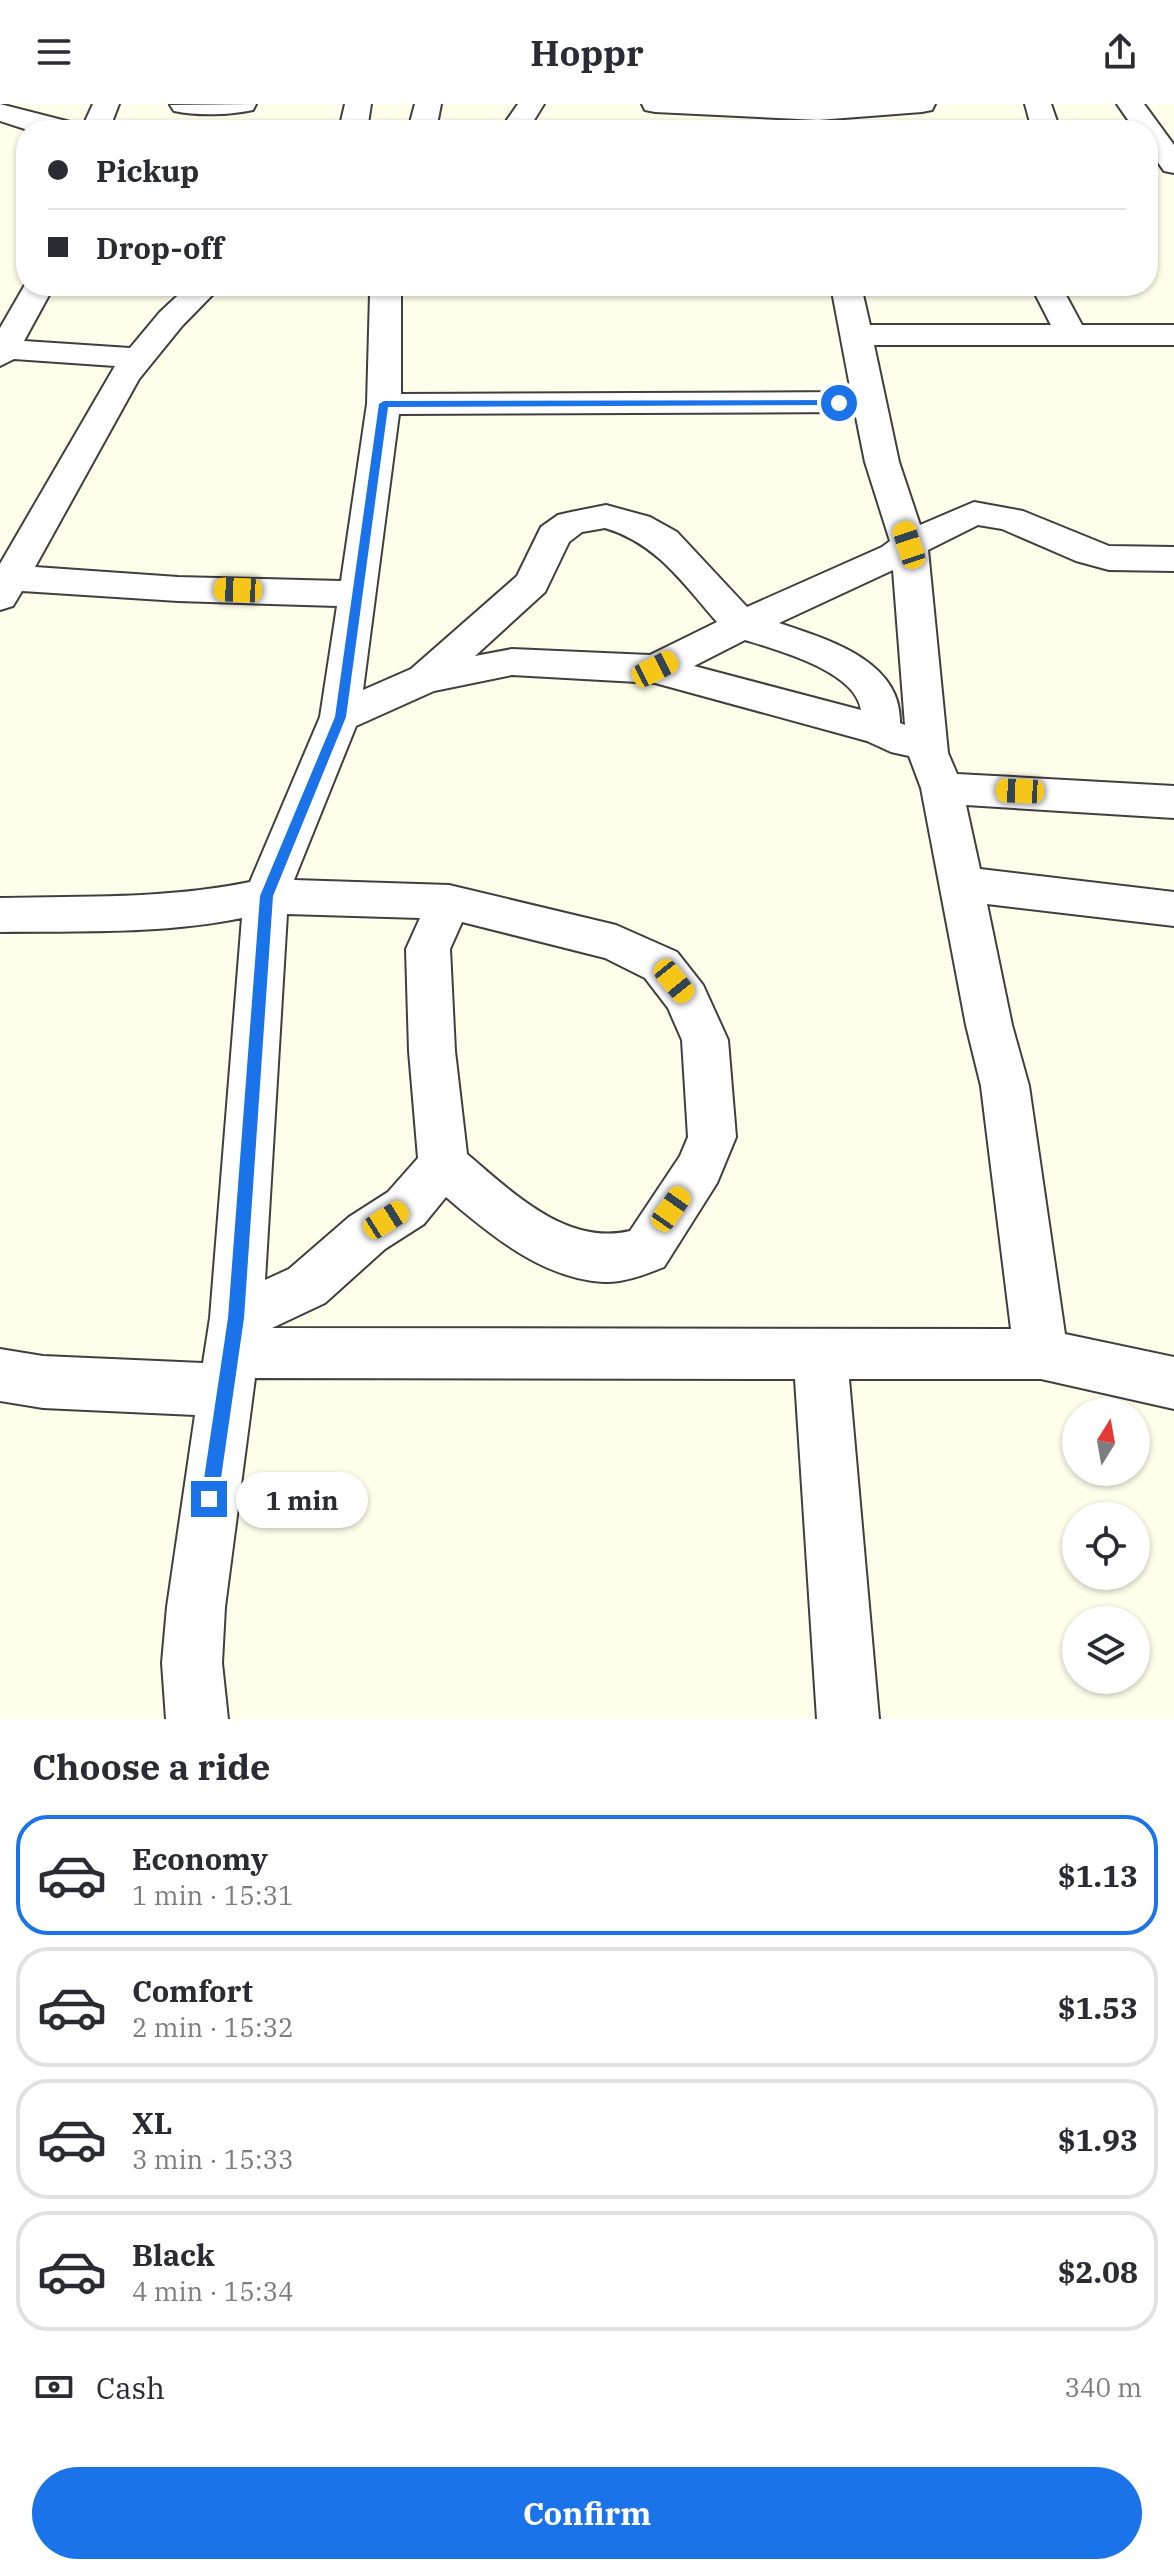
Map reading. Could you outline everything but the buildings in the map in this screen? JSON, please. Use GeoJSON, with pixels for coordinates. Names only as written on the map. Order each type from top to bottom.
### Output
{"type":"FeatureCollection","features":[{"type":"Feature","properties":{"kind":"street"},"geometry":{"type":"LineString","coordinates":[[184,104],[259,108]]}},
{"type":"Feature","properties":{"kind":"street"},"geometry":{"type":"LineString","coordinates":[[655,104],[819,115],[922,104]]}},
{"type":"Feature","properties":{"kind":"street"},"geometry":{"type":"LineString","coordinates":[[0,112],[23,120]]}},
{"type":"Feature","properties":{"kind":"street"},"geometry":{"type":"LineString","coordinates":[[1158,143],[1174,165]]}},
{"type":"Feature","properties":{"kind":"street"},"geometry":{"type":"LineString","coordinates":[[33,296],[2,353],[137,358]]}},
{"type":"Feature","properties":{"kind":"street"},"geometry":{"type":"LineString","coordinates":[[195,296],[137,358],[95,424],[6,587],[358,594]]}},
{"type":"Feature","properties":{"kind":"street"},"geometry":{"type":"LineString","coordinates":[[197,1719],[192,1663],[196,1607],[231,1354],[266,896],[340,717],[384,404],[391,296]]}},
{"type":"Feature","properties":{"kind":"street"},"geometry":{"type":"LineString","coordinates":[[848,296],[882,462],[909,545],[935,770],[1005,1086],[1041,1354]]}},
{"type":"Feature","properties":{"kind":"street"},"geometry":{"type":"LineString","coordinates":[[1051,296],[1072,336]]}},
{"type":"Feature","properties":{"kind":"street"},"geometry":{"type":"LineString","coordinates":[[855,335],[1174,336]]}},
{"type":"Feature","properties":{"kind":"street"},"geometry":{"type":"LineString","coordinates":[[384,404],[869,402]]}},
{"type":"Feature","properties":{"kind":"street"},"geometry":{"type":"LineString","coordinates":[[655,669],[742,625],[895,555],[974,513],[1010,519],[1089,553],[1109,558],[1174,559]]}},
{"type":"Feature","properties":{"kind":"street"},"geometry":{"type":"LineString","coordinates":[[425,679],[532,583],[554,535],[571,523],[593,516],[606,516],[628,522],[664,540],[742,625],[827,653],[866,682],[881,705],[880,730]]}},
{"type":"Feature","properties":{"kind":"street"},"geometry":{"type":"LineString","coordinates":[[340,717],[425,679],[512,662],[655,669],[880,730],[935,770],[1174,802]]}},
{"type":"Feature","properties":{"kind":"street"},"geometry":{"type":"LineString","coordinates":[[961,884],[1174,909]]}},
{"type":"Feature","properties":{"kind":"street"},"geometry":{"type":"LineString","coordinates":[[0,915],[135,912],[217,906],[266,896],[449,902],[616,943],[661,965],[687,998],[705,1040],[712,1137],[700,1168],[646,1250],[605,1259],[563,1251],[483,1198],[443,1164],[432,1051],[428,949],[449,902]]}},
{"type":"Feature","properties":{"kind":"street"},"geometry":{"type":"LineString","coordinates":[[231,1354],[367,1233],[406,1208],[443,1164]]}},
{"type":"Feature","properties":{"kind":"street"},"geometry":{"type":"LineString","coordinates":[[0,1375],[43,1382],[231,1354],[1041,1354],[1174,1383]]}},
{"type":"Feature","properties":{"kind":"street"},"geometry":{"type":"LineString","coordinates":[[820,1354],[848,1719]]}},
{"type":"Feature","properties":{"kind":"route"},"geometry":{"type":"LineString","coordinates":[[209,1499],[236,1318],[266,896],[340,717],[384,404],[839,403]]}}]}
